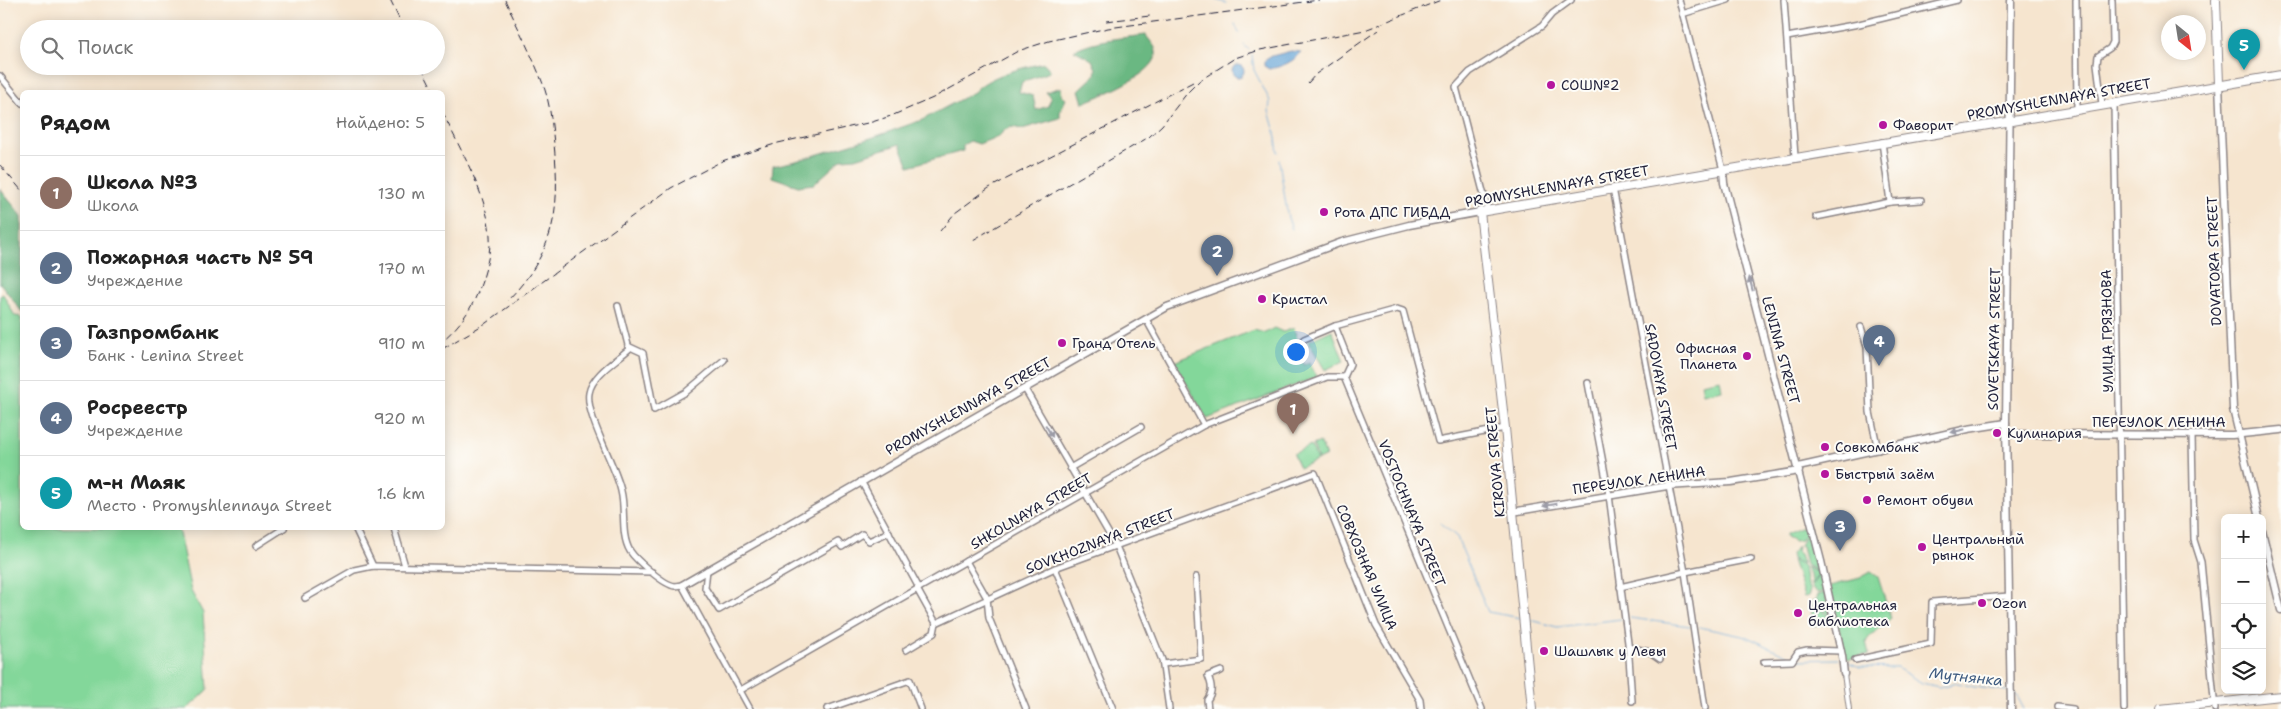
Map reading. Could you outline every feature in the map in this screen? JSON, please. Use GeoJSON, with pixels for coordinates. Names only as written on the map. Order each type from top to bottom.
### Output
{"type":"FeatureCollection","features":[{"type":"Feature","properties":{"kind":"main road","name":"DOVATORA STREET"},"geometry":{"type":"LineString","coordinates":[[2216,0],[2219,84]]}},
{"type":"Feature","properties":{"kind":"main road","name":"PROMYSHLENNAYA STREET"},"geometry":{"type":"LineString","coordinates":[[1484,211],[2219,84],[2281,75]]}},
{"type":"Feature","properties":{"kind":"main road","name":"KIROVA STREET"},"geometry":{"type":"LineString","coordinates":[[1484,211],[1532,709]]}},
{"type":"Feature","properties":{"kind":"main road"},"geometry":{"type":"LineString","coordinates":[[2160,709],[2216,706],[2281,696]]}},
{"type":"Feature","properties":{"kind":"street","name":"KIROVA STREET"},"geometry":{"type":"LineString","coordinates":[[1484,211],[1456,87],[1470,72],[1542,26],[1552,14],[1571,0]]}},
{"type":"Feature","properties":{"kind":"street","name":"LENINA STREET"},"geometry":{"type":"LineString","coordinates":[[1679,0],[1798,469],[1842,657],[1849,709]]}},
{"type":"Feature","properties":{"kind":"street"},"geometry":{"type":"LineString","coordinates":[[1682,14],[1728,0]]}},
{"type":"Feature","properties":{"kind":"street"},"geometry":{"type":"LineString","coordinates":[[1784,0],[1795,158]]}},
{"type":"Feature","properties":{"kind":"street"},"geometry":{"type":"LineString","coordinates":[[1787,38],[1860,24],[1937,2],[1957,0]]}},
{"type":"Feature","properties":{"kind":"street","name":"SOVETSKAYA STREET"},"geometry":{"type":"LineString","coordinates":[[2011,0],[2006,434],[2008,596],[2012,709]]}},
{"type":"Feature","properties":{"kind":"street"},"geometry":{"type":"LineString","coordinates":[[2076,0],[2077,110]]}},
{"type":"Feature","properties":{"kind":"street"},"geometry":{"type":"LineString","coordinates":[[2102,104],[2097,64],[2098,56],[2110,48],[2113,42],[2112,0]]}},
{"type":"Feature","properties":{"kind":"street"},"geometry":{"type":"LineString","coordinates":[[0,76],[20,101]]}},
{"type":"Feature","properties":{"kind":"street","name":"DOVATORA STREET"},"geometry":{"type":"LineString","coordinates":[[2219,84],[2233,409],[2258,514]]}},
{"type":"Feature","properties":{"kind":"street","name":"УЛИЦА ГРЯЗНОВА"},"geometry":{"type":"LineString","coordinates":[[2114,103],[2124,709]]}},
{"type":"Feature","properties":{"kind":"street"},"geometry":{"type":"LineString","coordinates":[[1882,142],[1890,202]]}},
{"type":"Feature","properties":{"kind":"street","name":"SADOVAYA STREET"},"geometry":{"type":"LineString","coordinates":[[1614,188],[1684,572],[1705,708]]}},
{"type":"Feature","properties":{"kind":"street"},"geometry":{"type":"LineString","coordinates":[[1816,217],[1890,202],[1921,200]]}},
{"type":"Feature","properties":{"kind":"street","name":"PROMYSHLENNAYA STREET"},"geometry":{"type":"LineString","coordinates":[[682,585],[1167,307],[1342,242],[1410,225],[1484,211]]}},
{"type":"Feature","properties":{"kind":"street"},"geometry":{"type":"LineString","coordinates":[[618,306],[629,349],[593,382],[588,394],[590,407],[622,491],[626,539],[630,550],[638,560],[675,586],[682,585],[750,709]]}},
{"type":"Feature","properties":{"kind":"street"},"geometry":{"type":"LineString","coordinates":[[1304,339],[1335,326],[1397,310],[1403,311],[1438,441],[1505,428]]}},
{"type":"Feature","properties":{"kind":"street"},"geometry":{"type":"LineString","coordinates":[[1146,319],[1204,425]]}},
{"type":"Feature","properties":{"kind":"street","name":"VOSTOCHNAYA STREET"},"geometry":{"type":"LineString","coordinates":[[1335,326],[1350,364],[1344,377],[1482,709]]}},
{"type":"Feature","properties":{"kind":"street"},"geometry":{"type":"LineString","coordinates":[[1861,327],[1867,347],[1870,412],[1878,450]]}},
{"type":"Feature","properties":{"kind":"street"},"geometry":{"type":"LineString","coordinates":[[628,346],[643,353],[654,410],[686,392],[724,360]]}},
{"type":"Feature","properties":{"kind":"street","name":"SHKOLNAYA STREET"},"geometry":{"type":"LineString","coordinates":[[739,691],[1204,425],[1328,377],[1344,377]]}},
{"type":"Feature","properties":{"kind":"street"},"geometry":{"type":"LineString","coordinates":[[1588,383],[1609,495],[1628,648],[1632,701]]}},
{"type":"Feature","properties":{"kind":"street"},"geometry":{"type":"LineString","coordinates":[[1025,389],[1116,546],[1163,664],[1169,709]]}},
{"type":"Feature","properties":{"kind":"street","name":"ПЕРЕУЛОК ЛЕНИНА"},"geometry":{"type":"LineString","coordinates":[[1512,512],[1667,486],[1731,482],[1798,469],[1968,429],[2006,423]]}},
{"type":"Feature","properties":{"kind":"street"},"geometry":{"type":"LineString","coordinates":[[1070,468],[1141,427]]}},
{"type":"Feature","properties":{"kind":"street","name":"ПЕРЕУЛОК ЛЕНИНА"},"geometry":{"type":"LineString","coordinates":[[2006,434],[2192,435],[2281,430]]}},
{"type":"Feature","properties":{"kind":"street"},"geometry":{"type":"LineString","coordinates":[[2192,435],[2194,540],[2201,562],[2216,706]]}},
{"type":"Feature","properties":{"kind":"street","name":"SOVKHOZNAYA STREET"},"geometry":{"type":"LineString","coordinates":[[906,650],[934,633],[936,623],[1055,568],[1315,473],[1376,625],[1416,694],[1421,709]]}},
{"type":"Feature","properties":{"kind":"street"},"geometry":{"type":"LineString","coordinates":[[861,481],[936,623]]}},
{"type":"Feature","properties":{"kind":"street"},"geometry":{"type":"LineString","coordinates":[[256,546],[281,530]]}},
{"type":"Feature","properties":{"kind":"street"},"geometry":{"type":"LineString","coordinates":[[356,530],[373,566]]}},
{"type":"Feature","properties":{"kind":"street"},"geometry":{"type":"LineString","coordinates":[[395,530],[405,566]]}},
{"type":"Feature","properties":{"kind":"street"},"geometry":{"type":"LineString","coordinates":[[707,570],[705,588],[719,610],[838,542],[842,547],[862,534],[869,541],[888,532]]}},
{"type":"Feature","properties":{"kind":"street"},"geometry":{"type":"LineString","coordinates":[[2266,546],[2279,593],[2281,610]]}},
{"type":"Feature","properties":{"kind":"street"},"geometry":{"type":"LineString","coordinates":[[1620,587],[1751,559]]}},
{"type":"Feature","properties":{"kind":"street"},"geometry":{"type":"LineString","coordinates":[[966,561],[987,598],[989,618],[1026,709]]}},
{"type":"Feature","properties":{"kind":"street"},"geometry":{"type":"LineString","coordinates":[[305,598],[354,570],[373,566],[653,572]]}},
{"type":"Feature","properties":{"kind":"street"},"geometry":{"type":"LineString","coordinates":[[1055,568],[1113,709]]}},
{"type":"Feature","properties":{"kind":"street"},"geometry":{"type":"LineString","coordinates":[[1163,664],[1201,659],[1196,577]]}},
{"type":"Feature","properties":{"kind":"street"},"geometry":{"type":"LineString","coordinates":[[1855,660],[1931,644],[1932,602],[2008,596]]}},
{"type":"Feature","properties":{"kind":"street"},"geometry":{"type":"LineString","coordinates":[[1628,648],[1650,652],[1660,659]]}},
{"type":"Feature","properties":{"kind":"street"},"geometry":{"type":"LineString","coordinates":[[1764,662],[1792,661],[1798,652],[1807,650],[1842,657]]}},
{"type":"Feature","properties":{"kind":"street"},"geometry":{"type":"LineString","coordinates":[[1208,709],[1212,684],[1208,676],[1222,670]]}},
{"type":"Feature","properties":{"kind":"street"},"geometry":{"type":"LineString","coordinates":[[827,709],[910,680],[921,709]]}},
{"type":"Feature","properties":{"kind":"street"},"geometry":{"type":"LineString","coordinates":[[2057,707],[2072,709]]}},
{"type":"Feature","properties":{"kind":"green space"},"geometry":{"type":"Polygon","coordinates":[[[1146,35],[1156,52],[1153,63],[1137,77],[1125,84],[1083,103],[1079,90],[1095,75],[1096,69],[1092,60],[1074,50],[1100,41],[1146,35]]]}},
{"type":"Feature","properties":{"kind":"green space"},"geometry":{"type":"Polygon","coordinates":[[[1044,63],[1051,71],[1022,82],[1019,92],[1033,96],[1036,110],[1048,106],[1051,98],[1046,92],[1061,87],[1062,96],[1066,99],[1060,112],[1060,118],[1022,129],[1012,127],[1005,130],[999,136],[979,144],[970,141],[963,145],[963,151],[909,166],[900,144],[856,158],[842,159],[814,184],[798,186],[772,177],[773,166],[796,161],[874,137],[922,120],[974,92],[988,81],[1016,70],[1044,63]]]}},
{"type":"Feature","properties":{"kind":"green space"},"geometry":{"type":"Polygon","coordinates":[[[0,189],[20,214],[20,309],[0,283],[0,189]]]}},
{"type":"Feature","properties":{"kind":"green space"},"geometry":{"type":"Polygon","coordinates":[[[3,294],[15,316],[20,317],[20,530],[178,530],[191,591],[203,613],[208,690],[187,709],[0,709],[0,296],[3,294]]]}},
{"type":"Feature","properties":{"kind":"green space"},"geometry":{"type":"Polygon","coordinates":[[[1274,328],[1283,332],[1294,328],[1299,346],[1296,348],[1304,365],[1309,362],[1317,377],[1207,419],[1174,362],[1254,330],[1265,333],[1274,328]]]}},
{"type":"Feature","properties":{"kind":"green space"},"geometry":{"type":"Polygon","coordinates":[[[1332,330],[1344,361],[1325,370],[1308,341],[1332,330]]]}},
{"type":"Feature","properties":{"kind":"green space"},"geometry":{"type":"Polygon","coordinates":[[[1720,379],[1722,390],[1703,394],[1701,383],[1720,379]]]}},
{"type":"Feature","properties":{"kind":"green space"},"geometry":{"type":"Polygon","coordinates":[[[1320,442],[1326,456],[1318,460],[1313,445],[1320,442]]]}},
{"type":"Feature","properties":{"kind":"green space"},"geometry":{"type":"Polygon","coordinates":[[[1311,446],[1317,460],[1299,468],[1293,454],[1311,446]]]}},
{"type":"Feature","properties":{"kind":"green space"},"geometry":{"type":"Polygon","coordinates":[[[1808,525],[1810,527],[1801,540],[1795,541],[1786,537],[1786,534],[1808,525]]]}},
{"type":"Feature","properties":{"kind":"green space"},"geometry":{"type":"Polygon","coordinates":[[[1810,528],[1819,572],[1806,565],[1802,546],[1800,545],[1810,528]]]}},
{"type":"Feature","properties":{"kind":"green space"},"geometry":{"type":"Polygon","coordinates":[[[1798,546],[1797,552],[1800,554],[1803,564],[1792,559],[1791,554],[1798,546]]]}},
{"type":"Feature","properties":{"kind":"green space"},"geometry":{"type":"Polygon","coordinates":[[[1792,560],[1804,566],[1806,581],[1810,591],[1808,596],[1804,597],[1792,560]]]}},
{"type":"Feature","properties":{"kind":"green space"},"geometry":{"type":"Polygon","coordinates":[[[1806,567],[1819,573],[1811,585],[1810,575],[1806,567]]]}},
{"type":"Feature","properties":{"kind":"green space"},"geometry":{"type":"Polygon","coordinates":[[[1871,572],[1878,577],[1891,619],[1866,642],[1869,654],[1848,659],[1845,656],[1830,586],[1860,578],[1871,572]]]}},
{"type":"Feature","properties":{"kind":"green space"},"geometry":{"type":"Polygon","coordinates":[[[1820,573],[1825,591],[1818,593],[1811,586],[1820,573]]]}},
{"type":"Feature","properties":{"kind":"green space"},"geometry":{"type":"Polygon","coordinates":[[[1825,593],[1831,618],[1816,600],[1818,595],[1825,593]]]}},
{"type":"Feature","properties":{"kind":"green space"},"geometry":{"type":"Polygon","coordinates":[[[1815,600],[1832,622],[1813,626],[1811,621],[1813,601],[1815,600]]]}},
{"type":"Feature","properties":{"kind":"water"},"geometry":{"type":"Polygon","coordinates":[[[1291,51],[1301,52],[1295,59],[1283,65],[1269,69],[1264,66],[1264,61],[1272,56],[1291,51]]]}},
{"type":"Feature","properties":{"kind":"water"},"geometry":{"type":"Polygon","coordinates":[[[1236,65],[1240,65],[1244,71],[1240,77],[1236,77],[1232,73],[1232,69],[1236,65]]]}},
{"type":"Feature","properties":{"kind":"waterway"},"geometry":{"type":"LineString","coordinates":[[1216,0],[1226,3]]}},
{"type":"Feature","properties":{"kind":"waterway"},"geometry":{"type":"LineString","coordinates":[[1235,24],[1239,33]]}},
{"type":"Feature","properties":{"kind":"waterway"},"geometry":{"type":"LineString","coordinates":[[1244,45],[1249,50]]}},
{"type":"Feature","properties":{"kind":"waterway"},"geometry":{"type":"LineString","coordinates":[[1252,55],[1254,70],[1270,101],[1269,111],[1278,152]]}},
{"type":"Feature","properties":{"kind":"waterway"},"geometry":{"type":"LineString","coordinates":[[1279,160],[1288,218],[1292,229]]}},
{"type":"Feature","properties":{"kind":"waterway","name":"Мутнянка"},"geometry":{"type":"LineString","coordinates":[[1440,523],[1457,537],[1488,612],[1521,618]]}},
{"type":"Feature","properties":{"kind":"waterway","name":"Мутнянка"},"geometry":{"type":"LineString","coordinates":[[1630,618],[1690,626]]}},
{"type":"Feature","properties":{"kind":"waterway","name":"Мутнянка"},"geometry":{"type":"LineString","coordinates":[[1527,619],[1557,627],[1621,619]]}},
{"type":"Feature","properties":{"kind":"waterway","name":"Мутнянка"},"geometry":{"type":"LineString","coordinates":[[1699,627],[1747,637],[1793,658]]}},
{"type":"Feature","properties":{"kind":"waterway","name":"Мутнянка"},"geometry":{"type":"LineString","coordinates":[[1796,660],[1839,659]]}},
{"type":"Feature","properties":{"kind":"waterway","name":"Мутнянка"},"geometry":{"type":"LineString","coordinates":[[1845,661],[1860,667],[1897,668],[1922,683],[1939,687],[1958,683],[2007,691]]}},
{"type":"Feature","properties":{"kind":"waterway","name":"Мутнянка"},"geometry":{"type":"LineString","coordinates":[[2013,694],[2017,696],[2024,709]]}},
{"type":"Feature","properties":{"kind":"railway"},"geometry":{"type":"LineString","coordinates":[[390,0],[400,20]]}},
{"type":"Feature","properties":{"kind":"railway"},"geometry":{"type":"LineString","coordinates":[[505,0],[543,84],[549,106],[556,168],[555,210],[545,247],[536,265],[507,301]]}},
{"type":"Feature","properties":{"kind":"railway"},"geometry":{"type":"LineString","coordinates":[[445,347],[486,323],[671,188],[722,161],[778,143],[891,116],[933,98],[1018,51],[1049,41],[1108,28],[1319,0]]}},
{"type":"Feature","properties":{"kind":"railway"},"geometry":{"type":"LineString","coordinates":[[973,240],[1149,137],[1162,125],[1199,81],[1235,58],[1260,50],[1365,30],[1441,0]]}},
{"type":"Feature","properties":{"kind":"railway"},"geometry":{"type":"LineString","coordinates":[[1106,21],[1150,16]]}},
{"type":"Feature","properties":{"kind":"railway"},"geometry":{"type":"LineString","coordinates":[[1308,83],[1316,74],[1378,30]]}},
{"type":"Feature","properties":{"kind":"railway"},"geometry":{"type":"LineString","coordinates":[[426,75],[433,90]]}},
{"type":"Feature","properties":{"kind":"railway"},"geometry":{"type":"LineString","coordinates":[[940,231],[955,213],[989,188],[1193,82]]}},
{"type":"Feature","properties":{"kind":"railway"},"geometry":{"type":"LineString","coordinates":[[445,117],[478,188],[484,204],[490,236],[486,268],[480,287],[462,320],[445,338]]}},
{"type":"Feature","properties":{"kind":"railway"},"geometry":{"type":"LineString","coordinates":[[0,165],[20,189]]}},
{"type":"Feature","properties":{"kind":"place","name":"м-н Маяк"},"geometry":{"type":"Point","coordinates":[2244,70]}},
{"type":"Feature","properties":{"kind":"place","name":"СОШ№2"},"geometry":{"type":"Point","coordinates":[1551,85]}},
{"type":"Feature","properties":{"kind":"place","name":"Фаворит"},"geometry":{"type":"Point","coordinates":[1883,125]}},
{"type":"Feature","properties":{"kind":"place","name":"Рота ДПС ГИБДД"},"geometry":{"type":"Point","coordinates":[1324,212]}},
{"type":"Feature","properties":{"kind":"place","name":"Пожарная часть № 59"},"geometry":{"type":"Point","coordinates":[1217,276]}},
{"type":"Feature","properties":{"kind":"place","name":"Кристал"},"geometry":{"type":"Point","coordinates":[1262,299]}},
{"type":"Feature","properties":{"kind":"place","name":"Гранд Отель"},"geometry":{"type":"Point","coordinates":[1062,343]}},
{"type":"Feature","properties":{"kind":"place","name":"Офисная Планета"},"geometry":{"type":"Point","coordinates":[1747,356]}},
{"type":"Feature","properties":{"kind":"place","name":"Росреестр"},"geometry":{"type":"Point","coordinates":[1879,366]}},
{"type":"Feature","properties":{"kind":"place","name":"Кулинария"},"geometry":{"type":"Point","coordinates":[1997,433]}},
{"type":"Feature","properties":{"kind":"place","name":"Школа №3"},"geometry":{"type":"Point","coordinates":[1293,434]}},
{"type":"Feature","properties":{"kind":"place","name":"Совкомбанк"},"geometry":{"type":"Point","coordinates":[1825,447]}},
{"type":"Feature","properties":{"kind":"place","name":"Быстрый заём"},"geometry":{"type":"Point","coordinates":[1825,474]}},
{"type":"Feature","properties":{"kind":"place","name":"Ремонт обуви"},"geometry":{"type":"Point","coordinates":[1867,500]}},
{"type":"Feature","properties":{"kind":"place","name":"Центральный рынок"},"geometry":{"type":"Point","coordinates":[1922,547]}},
{"type":"Feature","properties":{"kind":"place","name":"Газпромбанк"},"geometry":{"type":"Point","coordinates":[1840,551]}},
{"type":"Feature","properties":{"kind":"place","name":"Ozon"},"geometry":{"type":"Point","coordinates":[1982,603]}},
{"type":"Feature","properties":{"kind":"place","name":"Центральная библиотека"},"geometry":{"type":"Point","coordinates":[1798,613]}},
{"type":"Feature","properties":{"kind":"place","name":"Шашлык у Левы"},"geometry":{"type":"Point","coordinates":[1544,651]}}]}
